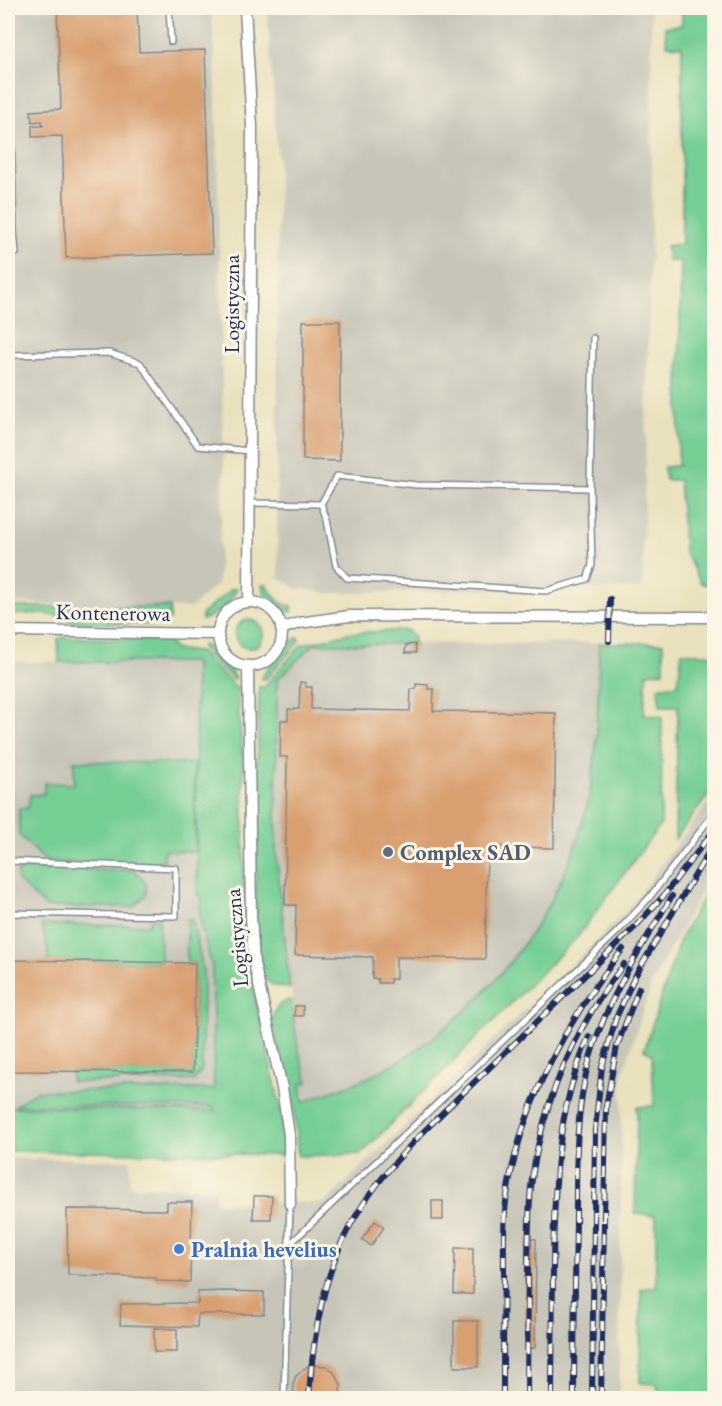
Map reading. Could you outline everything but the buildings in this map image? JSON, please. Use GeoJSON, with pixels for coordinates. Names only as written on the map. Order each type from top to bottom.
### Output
{"type":"FeatureCollection","features":[{"type":"Feature","properties":{"kind":"street","name":"Logistyczna"},"geometry":{"type":"LineString","coordinates":[[245,8],[252,126],[249,602]]}},
{"type":"Feature","properties":{"kind":"street"},"geometry":{"type":"LineString","coordinates":[[249,602],[268,608],[279,621],[281,629],[281,637],[275,653],[262,663],[248,666],[231,660],[225,654],[220,647],[217,634],[220,622],[229,609],[249,602]]}},
{"type":"Feature","properties":{"kind":"street"},"geometry":{"type":"LineString","coordinates":[[281,629],[299,623],[349,616],[714,616]]}},
{"type":"Feature","properties":{"kind":"street","name":"Kontenerowa"},"geometry":{"type":"LineString","coordinates":[[8,631],[217,634]]}},
{"type":"Feature","properties":{"kind":"street","name":"Logistyczna"},"geometry":{"type":"LineString","coordinates":[[248,666],[251,916],[254,963],[282,1088],[289,1134],[290,1204]]}},
{"type":"Feature","properties":{"kind":"lane"},"geometry":{"type":"LineString","coordinates":[[169,8],[171,42]]}},
{"type":"Feature","properties":{"kind":"lane"},"geometry":{"type":"LineString","coordinates":[[8,31],[13,220],[16,253]]}},
{"type":"Feature","properties":{"kind":"lane"},"geometry":{"type":"LineString","coordinates":[[321,504],[327,520],[336,566],[347,578],[546,591],[587,579],[592,565],[590,488],[594,338]]}},
{"type":"Feature","properties":{"kind":"lane"},"geometry":{"type":"LineString","coordinates":[[8,355],[109,352],[140,363],[198,446],[250,451]]}},
{"type":"Feature","properties":{"kind":"lane"},"geometry":{"type":"LineString","coordinates":[[321,504],[337,476],[417,485],[590,488]]}},
{"type":"Feature","properties":{"kind":"lane"},"geometry":{"type":"LineString","coordinates":[[249,503],[321,504]]}},
{"type":"Feature","properties":{"kind":"lane"},"geometry":{"type":"LineString","coordinates":[[289,1245],[618,931],[649,898],[714,813]]}},
{"type":"Feature","properties":{"kind":"lane"},"geometry":{"type":"LineString","coordinates":[[8,861],[176,868],[176,916],[8,913]]}},
{"type":"Feature","properties":{"kind":"lane"},"geometry":{"type":"LineString","coordinates":[[284,1398],[290,1204]]}},
{"type":"Feature","properties":{"kind":"shaded area"},"geometry":{"type":"Polygon","coordinates":[[[8,8],[211,8],[215,50],[224,469],[218,583],[191,608],[8,603],[8,8]]]}},
{"type":"Feature","properties":{"kind":"shaded area"},"geometry":{"type":"Polygon","coordinates":[[[267,8],[651,8],[652,185],[642,588],[327,593],[297,588],[279,578],[277,530],[278,161],[267,8]]]}},
{"type":"Feature","properties":{"kind":"shaded area","name":"Complex SAD"},"geometry":{"type":"Polygon","coordinates":[[[599,643],[598,729],[589,798],[580,831],[560,882],[527,940],[493,983],[449,1027],[366,1078],[303,1102],[301,1084],[308,1081],[298,1049],[276,852],[277,680],[314,644],[599,643]]]}},
{"type":"Feature","properties":{"kind":"shaded area"},"geometry":{"type":"Polygon","coordinates":[[[8,662],[195,662],[197,894],[224,897],[214,1003],[214,1111],[8,1108],[8,662]]]}},
{"type":"Feature","properties":{"kind":"shaded area"},"geometry":{"type":"Polygon","coordinates":[[[714,795],[714,868],[652,982],[622,1076],[619,1398],[8,1398],[8,1158],[130,1160],[129,1186],[215,1189],[216,1203],[251,1203],[252,1194],[273,1195],[273,1203],[325,1203],[625,913],[714,795]]]}},
{"type":"Feature","properties":{"kind":"green space"},"geometry":{"type":"Polygon","coordinates":[[[682,8],[714,8],[714,587],[701,583],[684,551],[679,480],[665,480],[664,467],[678,466],[681,261],[668,261],[666,246],[682,244],[682,46],[667,45],[665,27],[682,25],[682,8]]]}},
{"type":"Feature","properties":{"kind":"green space"},"geometry":{"type":"Polygon","coordinates":[[[266,584],[279,602],[292,606],[292,612],[281,609],[269,600],[262,585],[266,584]]]}},
{"type":"Feature","properties":{"kind":"green space"},"geometry":{"type":"Polygon","coordinates":[[[237,588],[223,607],[202,620],[202,614],[232,589],[237,588]]]}},
{"type":"Feature","properties":{"kind":"green space"},"geometry":{"type":"Polygon","coordinates":[[[8,607],[170,607],[170,619],[152,625],[70,622],[48,614],[8,615],[8,607]]]}},
{"type":"Feature","properties":{"kind":"green space"},"geometry":{"type":"Polygon","coordinates":[[[249,620],[259,624],[263,634],[259,644],[249,648],[239,644],[235,634],[239,624],[249,620]]]}},
{"type":"Feature","properties":{"kind":"green space"},"geometry":{"type":"Polygon","coordinates":[[[407,630],[413,636],[415,644],[314,644],[277,680],[276,852],[290,988],[274,986],[265,979],[260,967],[256,934],[259,687],[264,687],[301,645],[349,633],[407,630]]]}},
{"type":"Feature","properties":{"kind":"green space"},"geometry":{"type":"Polygon","coordinates":[[[63,637],[163,640],[172,645],[173,649],[199,652],[237,688],[243,760],[245,952],[281,1110],[284,1155],[8,1151],[8,1107],[214,1111],[214,1107],[16,1105],[36,1091],[214,1089],[212,967],[200,921],[201,896],[197,895],[195,662],[59,662],[58,639],[63,637]]]}},
{"type":"Feature","properties":{"kind":"green space"},"geometry":{"type":"Polygon","coordinates":[[[298,637],[300,640],[266,679],[261,679],[278,656],[298,637]]]}},
{"type":"Feature","properties":{"kind":"green space"},"geometry":{"type":"Polygon","coordinates":[[[599,643],[663,643],[664,671],[647,673],[644,714],[662,717],[661,824],[578,936],[361,1154],[298,1156],[294,1108],[272,1023],[275,1010],[282,1003],[291,1000],[298,1049],[308,1082],[301,1084],[303,1102],[367,1078],[407,1055],[479,998],[510,963],[536,925],[559,885],[577,842],[589,797],[595,759],[599,643]]]}},
{"type":"Feature","properties":{"kind":"green space"},"geometry":{"type":"Polygon","coordinates":[[[202,645],[222,659],[235,679],[202,650],[202,645]]]}},
{"type":"Feature","properties":{"kind":"green space"},"geometry":{"type":"Polygon","coordinates":[[[682,652],[714,655],[714,788],[675,839],[678,706],[660,706],[658,687],[678,684],[682,652]]]}},
{"type":"Feature","properties":{"kind":"green space"},"geometry":{"type":"Polygon","coordinates":[[[74,761],[194,764],[195,852],[164,850],[164,862],[47,862],[19,835],[19,808],[28,808],[30,795],[44,794],[44,783],[74,784],[74,761]]]}},
{"type":"Feature","properties":{"kind":"green space"},"geometry":{"type":"Polygon","coordinates":[[[24,869],[134,870],[146,884],[146,895],[133,907],[46,907],[18,881],[17,873],[24,869]]]}},
{"type":"Feature","properties":{"kind":"green space"},"geometry":{"type":"Polygon","coordinates":[[[714,877],[714,1398],[658,1398],[659,1391],[656,1384],[640,1383],[641,1289],[656,1287],[656,1216],[635,1213],[637,1107],[654,1106],[652,1054],[644,1050],[680,939],[714,877]]]}},
{"type":"Feature","properties":{"kind":"green space"},"geometry":{"type":"Polygon","coordinates":[[[159,918],[160,962],[48,961],[48,949],[41,925],[149,925],[150,920],[159,918]]]}},
{"type":"Feature","properties":{"kind":"green space"},"geometry":{"type":"Polygon","coordinates":[[[187,919],[192,919],[203,970],[202,1070],[194,1080],[71,1082],[72,1071],[193,1072],[195,963],[187,963],[187,919]]]}},
{"type":"Feature","properties":{"kind":"railway"},"geometry":{"type":"LineString","coordinates":[[609,641],[610,599]]}},
{"type":"Feature","properties":{"kind":"railway"},"geometry":{"type":"LineString","coordinates":[[661,899],[714,830]]}},
{"type":"Feature","properties":{"kind":"railway"},"geometry":{"type":"LineString","coordinates":[[592,1398],[595,1129],[602,1067],[616,1018],[634,978],[714,843]]}},
{"type":"Feature","properties":{"kind":"railway"},"geometry":{"type":"LineString","coordinates":[[309,1398],[312,1359],[322,1300],[341,1244],[370,1195],[387,1171],[427,1128],[636,926],[665,894]]}},
{"type":"Feature","properties":{"kind":"railway"},"geometry":{"type":"LineString","coordinates":[[574,1398],[576,1159],[581,1098],[597,1036],[615,994],[672,896]]}},
{"type":"Feature","properties":{"kind":"railway"},"geometry":{"type":"LineString","coordinates":[[503,1398],[504,1229],[512,1167],[533,1100],[548,1068],[582,1006],[623,949]]}},
{"type":"Feature","properties":{"kind":"railway"},"geometry":{"type":"LineString","coordinates":[[527,1398],[530,1203],[532,1178],[540,1138],[556,1085],[579,1034],[592,1010],[624,964]]}},
{"type":"Feature","properties":{"kind":"railway"},"geometry":{"type":"LineString","coordinates":[[601,1398],[606,1106],[617,1046],[639,988]]}},
{"type":"Feature","properties":{"kind":"railway"},"geometry":{"type":"LineString","coordinates":[[552,1398],[553,1237],[556,1179],[563,1121],[578,1065],[589,1037]]}},
{"type":"Feature","properties":{"kind":"place","name":"Complex SAD"},"geometry":{"type":"Point","coordinates":[388,852]}},
{"type":"Feature","properties":{"kind":"place","name":"Pralnia hevelius"},"geometry":{"type":"Point","coordinates":[179,1249]}}]}
